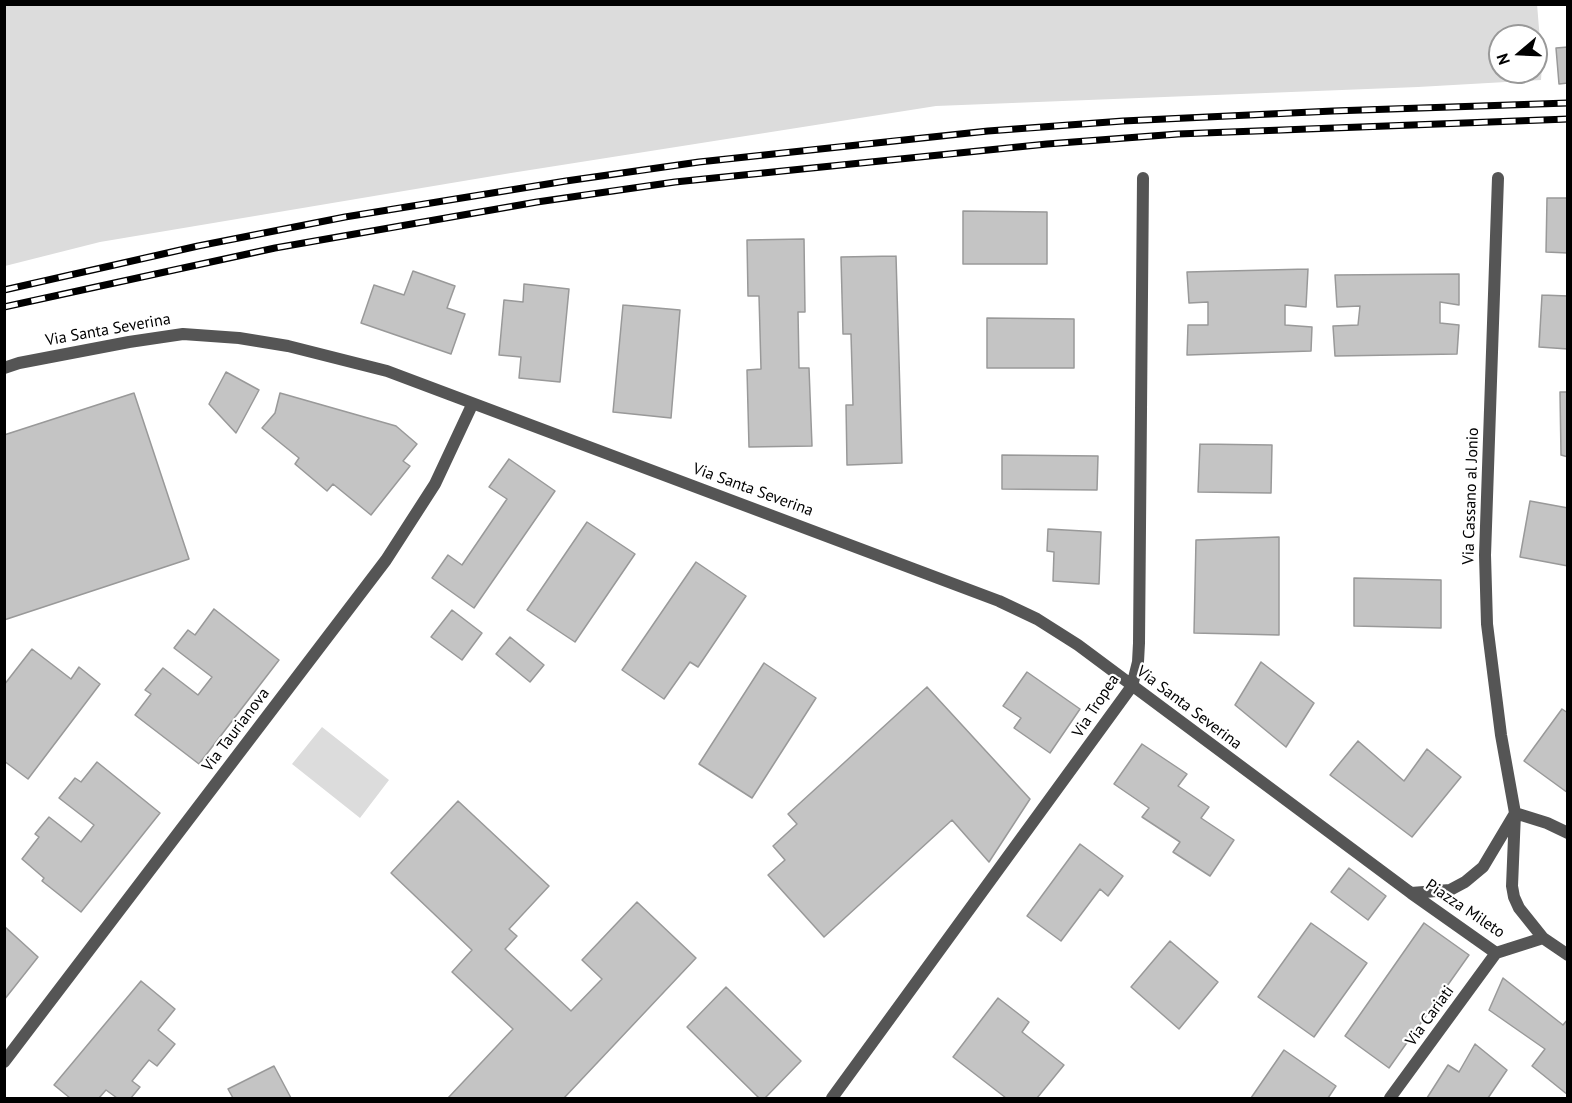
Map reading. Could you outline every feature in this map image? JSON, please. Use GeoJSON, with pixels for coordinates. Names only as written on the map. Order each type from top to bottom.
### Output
{"type":"FeatureCollection","features":[{"type":"Feature","properties":{"kind":"street","name":"Via Tropea"},"geometry":{"type":"LineString","coordinates":[[832,1098],[1132,686],[1138,662],[1143,178]]}},
{"type":"Feature","properties":{"kind":"street","name":"Via Cassano al Jonio"},"geometry":{"type":"LineString","coordinates":[[1498,178],[1485,590],[1501,735],[1515,813]]}},
{"type":"Feature","properties":{"kind":"street","name":"Via Santa Severina"},"geometry":{"type":"LineString","coordinates":[[4,368],[19,363],[129,342],[183,334],[262,341],[338,357],[387,371],[472,405],[999,601],[1058,631],[1411,893]]}},
{"type":"Feature","properties":{"kind":"street","name":"Via Taurianova"},"geometry":{"type":"LineString","coordinates":[[4,1062],[386,560],[435,484],[472,405]]}},
{"type":"Feature","properties":{"kind":"street"},"geometry":{"type":"LineString","coordinates":[[1515,813],[1547,823],[1568,833]]}},
{"type":"Feature","properties":{"kind":"street","name":"Piazza Mileto"},"geometry":{"type":"LineString","coordinates":[[1411,893],[1450,890],[1465,882],[1483,867],[1515,813]]}},
{"type":"Feature","properties":{"kind":"street","name":"Piazza Mileto"},"geometry":{"type":"LineString","coordinates":[[1411,893],[1496,953],[1543,938],[1519,908],[1514,897],[1512,886],[1515,813]]}},
{"type":"Feature","properties":{"kind":"street"},"geometry":{"type":"LineString","coordinates":[[1543,938],[1568,955]]}},
{"type":"Feature","properties":{"kind":"street","name":"Via Cariati"},"geometry":{"type":"LineString","coordinates":[[1390,1098],[1496,953]]}},
{"type":"Feature","properties":{"kind":"shaded area"},"geometry":{"type":"Polygon","coordinates":[[[5,4],[1537,4],[1539,24],[1488,24],[1488,83],[936,106],[511,173],[100,242],[5,266],[5,4]]]}},
{"type":"Feature","properties":{"kind":"shaded area"},"geometry":{"type":"Polygon","coordinates":[[[322,727],[389,780],[360,818],[292,764],[322,727]]]}},
{"type":"Feature","properties":{"kind":"building"},"geometry":{"type":"Polygon","coordinates":[[[1568,47],[1568,83],[1559,84],[1556,48],[1568,47]]]}},
{"type":"Feature","properties":{"kind":"building"},"geometry":{"type":"Polygon","coordinates":[[[1547,198],[1568,198],[1568,253],[1546,252],[1547,198]]]}},
{"type":"Feature","properties":{"kind":"building"},"geometry":{"type":"Polygon","coordinates":[[[963,211],[1047,212],[1047,264],[963,264],[963,211]]]}},
{"type":"Feature","properties":{"kind":"building"},"geometry":{"type":"Polygon","coordinates":[[[804,239],[805,312],[798,312],[799,368],[809,368],[812,446],[749,447],[747,370],[761,369],[759,296],[748,296],[747,240],[804,239]]]}},
{"type":"Feature","properties":{"kind":"building"},"geometry":{"type":"Polygon","coordinates":[[[896,256],[902,463],[847,465],[846,405],[853,405],[851,334],[843,334],[841,257],[896,256]]]}},
{"type":"Feature","properties":{"kind":"building"},"geometry":{"type":"Polygon","coordinates":[[[1308,269],[1306,307],[1285,305],[1285,325],[1312,327],[1311,351],[1187,355],[1188,325],[1208,325],[1208,302],[1189,303],[1187,272],[1308,269]]]}},
{"type":"Feature","properties":{"kind":"building"},"geometry":{"type":"Polygon","coordinates":[[[413,271],[455,286],[447,308],[465,314],[451,354],[361,323],[374,285],[404,295],[413,271]]]}},
{"type":"Feature","properties":{"kind":"building"},"geometry":{"type":"Polygon","coordinates":[[[1459,274],[1459,305],[1440,302],[1440,323],[1459,325],[1457,354],[1335,356],[1333,326],[1358,325],[1360,306],[1337,307],[1335,275],[1459,274]]]}},
{"type":"Feature","properties":{"kind":"building"},"geometry":{"type":"Polygon","coordinates":[[[524,284],[569,289],[560,382],[519,378],[521,357],[499,355],[504,300],[523,302],[524,284]]]}},
{"type":"Feature","properties":{"kind":"building"},"geometry":{"type":"Polygon","coordinates":[[[1542,295],[1568,296],[1568,349],[1539,347],[1542,295]]]}},
{"type":"Feature","properties":{"kind":"building"},"geometry":{"type":"Polygon","coordinates":[[[623,305],[680,310],[671,418],[613,412],[623,305]]]}},
{"type":"Feature","properties":{"kind":"building"},"geometry":{"type":"Polygon","coordinates":[[[987,318],[1074,319],[1074,368],[987,368],[987,318]]]}},
{"type":"Feature","properties":{"kind":"building"},"geometry":{"type":"Polygon","coordinates":[[[226,372],[259,390],[236,433],[209,404],[226,372]]]}},
{"type":"Feature","properties":{"kind":"building"},"geometry":{"type":"Polygon","coordinates":[[[1560,392],[1568,392],[1568,457],[1561,455],[1560,392]]]}},
{"type":"Feature","properties":{"kind":"building"},"geometry":{"type":"Polygon","coordinates":[[[134,393],[189,559],[4,620],[4,435],[134,393]]]}},
{"type":"Feature","properties":{"kind":"building"},"geometry":{"type":"Polygon","coordinates":[[[280,393],[396,426],[417,444],[403,461],[410,466],[371,515],[333,484],[327,491],[295,464],[299,458],[262,428],[275,413],[280,393]]]}},
{"type":"Feature","properties":{"kind":"building"},"geometry":{"type":"Polygon","coordinates":[[[1200,444],[1272,445],[1271,493],[1198,492],[1200,444]]]}},
{"type":"Feature","properties":{"kind":"building"},"geometry":{"type":"Polygon","coordinates":[[[1002,455],[1098,456],[1097,490],[1002,489],[1002,455]]]}},
{"type":"Feature","properties":{"kind":"building"},"geometry":{"type":"Polygon","coordinates":[[[509,459],[555,491],[474,608],[432,578],[448,555],[462,565],[507,499],[489,487],[509,459]]]}},
{"type":"Feature","properties":{"kind":"building"},"geometry":{"type":"Polygon","coordinates":[[[1530,501],[1568,508],[1568,566],[1520,557],[1530,501]]]}},
{"type":"Feature","properties":{"kind":"building"},"geometry":{"type":"Polygon","coordinates":[[[587,522],[635,554],[575,642],[527,610],[587,522]]]}},
{"type":"Feature","properties":{"kind":"building"},"geometry":{"type":"Polygon","coordinates":[[[1048,529],[1101,532],[1099,584],[1053,581],[1054,552],[1047,551],[1048,529]]]}},
{"type":"Feature","properties":{"kind":"building"},"geometry":{"type":"Polygon","coordinates":[[[1279,537],[1279,635],[1194,633],[1196,540],[1279,537]]]}},
{"type":"Feature","properties":{"kind":"building"},"geometry":{"type":"Polygon","coordinates":[[[696,562],[746,596],[698,667],[690,662],[664,699],[622,670],[696,562]]]}},
{"type":"Feature","properties":{"kind":"building"},"geometry":{"type":"Polygon","coordinates":[[[1354,578],[1441,580],[1441,628],[1354,626],[1354,578]]]}},
{"type":"Feature","properties":{"kind":"building"},"geometry":{"type":"Polygon","coordinates":[[[214,609],[279,660],[199,764],[135,715],[151,694],[145,690],[163,668],[198,695],[212,677],[174,648],[188,630],[195,635],[214,609]]]}},
{"type":"Feature","properties":{"kind":"building"},"geometry":{"type":"Polygon","coordinates":[[[452,610],[482,633],[462,660],[431,637],[452,610]]]}},
{"type":"Feature","properties":{"kind":"building"},"geometry":{"type":"Polygon","coordinates":[[[510,637],[544,665],[530,682],[496,654],[510,637]]]}},
{"type":"Feature","properties":{"kind":"building"},"geometry":{"type":"Polygon","coordinates":[[[32,649],[71,679],[79,667],[100,684],[28,779],[4,761],[4,685],[32,649]]]}},
{"type":"Feature","properties":{"kind":"building"},"geometry":{"type":"Polygon","coordinates":[[[1261,662],[1314,703],[1286,747],[1235,705],[1261,662]]]}},
{"type":"Feature","properties":{"kind":"building"},"geometry":{"type":"Polygon","coordinates":[[[764,663],[816,698],[752,798],[699,764],[764,663]]]}},
{"type":"Feature","properties":{"kind":"building"},"geometry":{"type":"Polygon","coordinates":[[[1027,672],[1080,709],[1050,753],[1014,728],[1021,718],[1003,706],[1027,672]]]}},
{"type":"Feature","properties":{"kind":"building"},"geometry":{"type":"Polygon","coordinates":[[[927,687],[1030,799],[989,862],[952,820],[824,937],[768,875],[785,860],[773,846],[797,824],[788,814],[927,687]]]}},
{"type":"Feature","properties":{"kind":"building"},"geometry":{"type":"Polygon","coordinates":[[[1562,709],[1568,713],[1568,793],[1524,761],[1562,709]]]}},
{"type":"Feature","properties":{"kind":"building"},"geometry":{"type":"Polygon","coordinates":[[[1358,741],[1404,781],[1427,749],[1461,777],[1412,837],[1330,775],[1358,741]]]}},
{"type":"Feature","properties":{"kind":"building"},"geometry":{"type":"Polygon","coordinates":[[[1142,744],[1187,774],[1178,786],[1209,807],[1201,818],[1234,840],[1210,876],[1173,852],[1180,842],[1142,817],[1149,808],[1114,784],[1142,744]]]}},
{"type":"Feature","properties":{"kind":"building"},"geometry":{"type":"Polygon","coordinates":[[[97,762],[160,813],[81,912],[42,881],[44,878],[22,859],[39,837],[35,834],[49,817],[81,842],[94,825],[59,798],[75,778],[81,782],[97,762]]]}},
{"type":"Feature","properties":{"kind":"building"},"geometry":{"type":"Polygon","coordinates":[[[458,801],[549,886],[509,929],[517,936],[505,949],[571,1011],[602,979],[582,960],[637,902],[696,958],[564,1098],[448,1098],[513,1029],[452,972],[472,950],[391,873],[458,801]]]}},
{"type":"Feature","properties":{"kind":"building"},"geometry":{"type":"Polygon","coordinates":[[[1080,844],[1123,876],[1108,896],[1100,889],[1061,941],[1027,916],[1080,844]]]}},
{"type":"Feature","properties":{"kind":"building"},"geometry":{"type":"Polygon","coordinates":[[[1349,868],[1386,896],[1368,920],[1331,892],[1349,868]]]}},
{"type":"Feature","properties":{"kind":"building"},"geometry":{"type":"Polygon","coordinates":[[[1311,923],[1367,963],[1314,1037],[1258,997],[1311,923]]]}},
{"type":"Feature","properties":{"kind":"building"},"geometry":{"type":"Polygon","coordinates":[[[1424,923],[1469,955],[1389,1068],[1345,1036],[1424,923]]]}},
{"type":"Feature","properties":{"kind":"building"},"geometry":{"type":"Polygon","coordinates":[[[4,926],[38,957],[4,1000],[4,926]]]}},
{"type":"Feature","properties":{"kind":"building"},"geometry":{"type":"Polygon","coordinates":[[[1170,941],[1218,982],[1179,1029],[1131,987],[1170,941]]]}},
{"type":"Feature","properties":{"kind":"building"},"geometry":{"type":"Polygon","coordinates":[[[1503,978],[1563,1025],[1568,1019],[1568,1095],[1532,1066],[1545,1049],[1489,1010],[1503,978]]]}},
{"type":"Feature","properties":{"kind":"building"},"geometry":{"type":"Polygon","coordinates":[[[141,981],[175,1009],[158,1030],[175,1044],[157,1066],[149,1060],[132,1081],[140,1087],[131,1098],[117,1098],[106,1090],[99,1098],[70,1098],[54,1085],[141,981]]]}},
{"type":"Feature","properties":{"kind":"building"},"geometry":{"type":"Polygon","coordinates":[[[726,987],[801,1061],[765,1098],[759,1098],[687,1027],[726,987]]]}},
{"type":"Feature","properties":{"kind":"building"},"geometry":{"type":"Polygon","coordinates":[[[998,998],[1029,1022],[1022,1032],[1064,1065],[1037,1098],[1006,1098],[953,1057],[998,998]]]}},
{"type":"Feature","properties":{"kind":"building"},"geometry":{"type":"Polygon","coordinates":[[[1475,1044],[1507,1070],[1488,1098],[1427,1098],[1448,1065],[1459,1072],[1475,1044]]]}},
{"type":"Feature","properties":{"kind":"building"},"geometry":{"type":"Polygon","coordinates":[[[1284,1050],[1336,1086],[1328,1098],[1251,1098],[1284,1050]]]}},
{"type":"Feature","properties":{"kind":"building"},"geometry":{"type":"Polygon","coordinates":[[[274,1066],[291,1098],[233,1098],[228,1089],[274,1066]]]}},
{"type":"Feature","properties":{"kind":"railway"},"geometry":{"type":"LineString","coordinates":[[4,290],[198,246],[345,217],[699,162],[988,131],[1123,121],[1568,103]]}},
{"type":"Feature","properties":{"kind":"railway"},"geometry":{"type":"LineString","coordinates":[[4,307],[275,248],[537,202],[675,182],[1047,144],[1178,134],[1568,119]]}}]}
